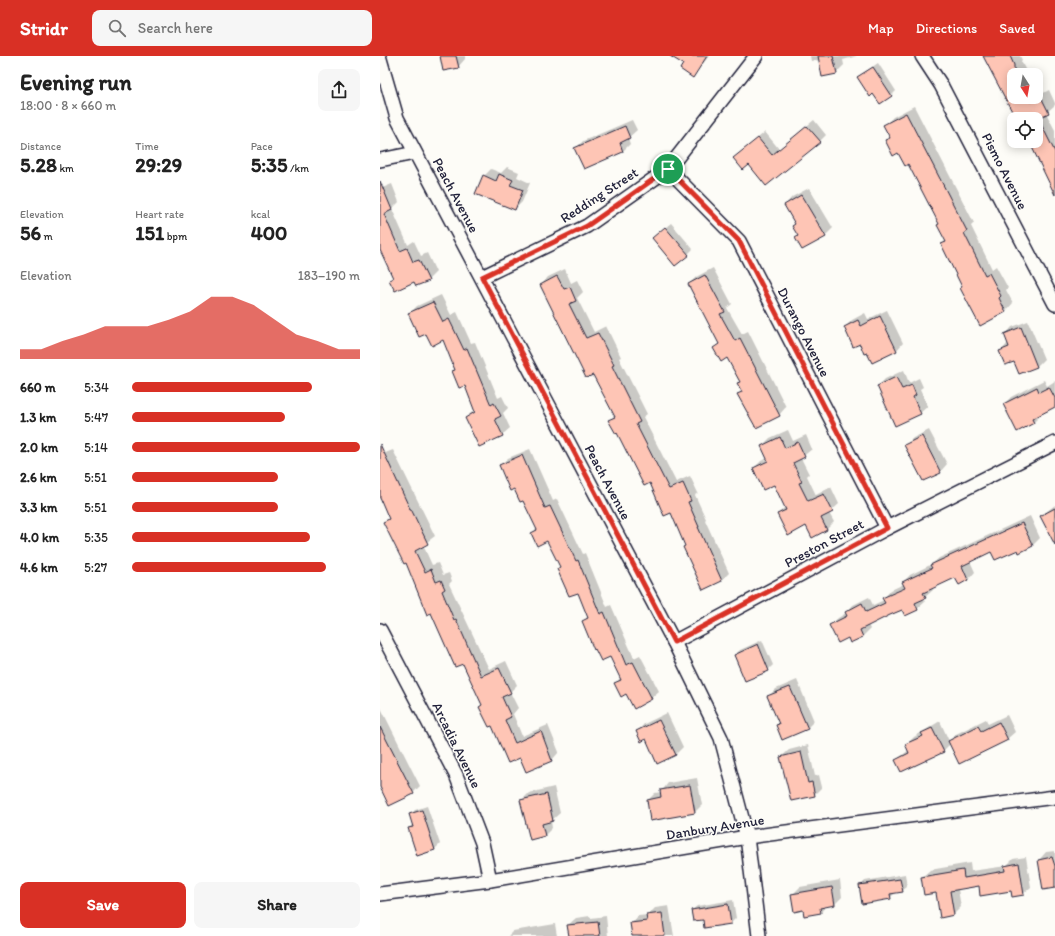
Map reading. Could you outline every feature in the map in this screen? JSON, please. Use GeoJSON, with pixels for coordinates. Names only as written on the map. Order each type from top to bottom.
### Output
{"type":"FeatureCollection","features":[{"type":"Feature","properties":{"kind":"street","name":"Redding Street"},"geometry":{"type":"LineString","coordinates":[[482,277],[587,226],[668,169],[756,56]]}},
{"type":"Feature","properties":{"kind":"street","name":"Pismo Avenue"},"geometry":{"type":"LineString","coordinates":[[922,56],[942,84],[1055,304]]}},
{"type":"Feature","properties":{"kind":"street","name":"Peach Avenue"},"geometry":{"type":"LineString","coordinates":[[380,59],[397,118],[674,642],[721,738],[747,837],[759,936]]}},
{"type":"Feature","properties":{"kind":"street"},"geometry":{"type":"LineString","coordinates":[[380,160],[415,153]]}},
{"type":"Feature","properties":{"kind":"street","name":"Durango Avenue"},"geometry":{"type":"LineString","coordinates":[[668,169],[739,241],[887,528]]}},
{"type":"Feature","properties":{"kind":"street","name":"Preston Street"},"geometry":{"type":"LineString","coordinates":[[674,642],[887,528],[1055,443]]}},
{"type":"Feature","properties":{"kind":"street","name":"Arcadia Avenue"},"geometry":{"type":"LineString","coordinates":[[380,630],[456,775],[482,843],[490,880]]}},
{"type":"Feature","properties":{"kind":"street","name":"Danbury Avenue"},"geometry":{"type":"LineString","coordinates":[[380,894],[490,880],[747,837],[1055,797]]}},
{"type":"Feature","properties":{"kind":"building"},"geometry":{"type":"Polygon","coordinates":[[[440,56],[456,56],[459,68],[443,71],[440,56]]]}},
{"type":"Feature","properties":{"kind":"building"},"geometry":{"type":"Polygon","coordinates":[[[670,56],[707,56],[693,78],[680,69],[683,64],[670,56]]]}},
{"type":"Feature","properties":{"kind":"building"},"geometry":{"type":"Polygon","coordinates":[[[818,56],[833,56],[837,74],[822,77],[818,56]]]}},
{"type":"Feature","properties":{"kind":"building"},"geometry":{"type":"Polygon","coordinates":[[[983,56],[1010,56],[1014,68],[1007,68],[1007,102],[983,56]]]}},
{"type":"Feature","properties":{"kind":"building"},"geometry":{"type":"Polygon","coordinates":[[[873,67],[892,96],[880,104],[873,94],[870,97],[857,77],[873,67]]]}},
{"type":"Feature","properties":{"kind":"building"},"geometry":{"type":"Polygon","coordinates":[[[1043,101],[1049,113],[1043,116],[1043,112],[1012,112],[1008,104],[1043,104],[1043,101]]]}},
{"type":"Feature","properties":{"kind":"building"},"geometry":{"type":"Polygon","coordinates":[[[906,113],[967,231],[964,233],[985,275],[989,273],[1001,296],[999,298],[1006,312],[980,326],[960,288],[962,287],[941,244],[946,242],[937,225],[939,224],[908,164],[905,166],[898,153],[893,156],[885,140],[890,138],[883,125],[906,113]]]}},
{"type":"Feature","properties":{"kind":"building"},"geometry":{"type":"Polygon","coordinates":[[[625,126],[630,138],[620,143],[623,152],[584,169],[574,148],[625,126]]]}},
{"type":"Feature","properties":{"kind":"building"},"geometry":{"type":"Polygon","coordinates":[[[807,126],[821,142],[766,186],[749,165],[743,170],[733,158],[758,138],[772,155],[807,126]]]}},
{"type":"Feature","properties":{"kind":"building"},"geometry":{"type":"Polygon","coordinates":[[[1043,128],[1055,152],[1055,195],[1032,148],[1043,148],[1043,128]]]}},
{"type":"Feature","properties":{"kind":"building"},"geometry":{"type":"Polygon","coordinates":[[[499,174],[513,180],[510,185],[523,190],[515,210],[475,194],[483,175],[496,181],[499,174]]]}},
{"type":"Feature","properties":{"kind":"building"},"geometry":{"type":"Polygon","coordinates":[[[380,181],[392,210],[384,214],[400,251],[407,248],[413,262],[419,260],[429,281],[416,286],[414,282],[395,291],[389,280],[393,278],[380,250],[380,181]]]}},
{"type":"Feature","properties":{"kind":"building"},"geometry":{"type":"Polygon","coordinates":[[[801,195],[826,237],[802,250],[795,238],[798,236],[792,226],[795,224],[784,205],[801,195]]]}},
{"type":"Feature","properties":{"kind":"building"},"geometry":{"type":"Polygon","coordinates":[[[665,227],[689,255],[675,266],[652,238],[665,227]]]}},
{"type":"Feature","properties":{"kind":"building"},"geometry":{"type":"Polygon","coordinates":[[[705,275],[725,312],[720,314],[735,341],[740,338],[780,416],[756,428],[737,394],[742,392],[737,383],[740,382],[727,358],[721,362],[713,348],[719,344],[688,284],[705,275]]]}},
{"type":"Feature","properties":{"kind":"building"},"geometry":{"type":"Polygon","coordinates":[[[557,276],[564,289],[570,287],[576,301],[569,304],[586,338],[598,333],[614,365],[612,366],[640,422],[636,424],[669,489],[683,483],[691,501],[688,502],[722,581],[703,590],[683,547],[685,546],[671,513],[664,516],[650,483],[644,486],[617,433],[616,434],[608,420],[615,417],[593,375],[586,378],[540,285],[557,276]]]}},
{"type":"Feature","properties":{"kind":"building"},"geometry":{"type":"Polygon","coordinates":[[[433,302],[443,322],[449,319],[464,350],[467,348],[491,405],[494,403],[501,416],[495,419],[503,436],[479,447],[465,418],[475,412],[465,386],[459,388],[452,371],[455,370],[443,340],[432,346],[426,334],[419,337],[408,313],[433,302]]]}},
{"type":"Feature","properties":{"kind":"building"},"geometry":{"type":"Polygon","coordinates":[[[880,316],[897,351],[872,363],[867,353],[864,354],[860,344],[853,347],[844,327],[858,320],[861,326],[880,316]]]}},
{"type":"Feature","properties":{"kind":"building"},"geometry":{"type":"Polygon","coordinates":[[[1021,327],[1037,367],[1019,374],[1014,362],[1005,365],[999,351],[1009,347],[1004,334],[1021,327]]]}},
{"type":"Feature","properties":{"kind":"building"},"geometry":{"type":"Polygon","coordinates":[[[896,377],[902,389],[912,385],[916,395],[913,397],[921,414],[895,426],[877,386],[896,377]]]}},
{"type":"Feature","properties":{"kind":"building"},"geometry":{"type":"Polygon","coordinates":[[[1037,387],[1039,392],[1049,387],[1055,398],[1055,407],[1032,419],[1034,423],[1017,432],[1003,404],[1037,387]]]}},
{"type":"Feature","properties":{"kind":"building"},"geometry":{"type":"Polygon","coordinates":[[[922,436],[941,473],[923,481],[904,445],[922,436]]]}},
{"type":"Feature","properties":{"kind":"building"},"geometry":{"type":"Polygon","coordinates":[[[780,437],[785,448],[798,442],[805,457],[793,463],[802,482],[799,483],[808,501],[824,494],[833,512],[821,518],[827,530],[812,538],[806,526],[788,536],[777,514],[786,510],[774,485],[763,490],[753,468],[768,461],[761,446],[780,437]]]}},
{"type":"Feature","properties":{"kind":"building"},"geometry":{"type":"Polygon","coordinates":[[[380,444],[428,544],[415,551],[425,572],[431,569],[436,582],[441,580],[445,589],[442,591],[454,620],[456,619],[481,676],[499,668],[511,693],[502,697],[511,717],[505,720],[515,743],[541,731],[552,761],[526,772],[520,758],[508,763],[492,726],[489,727],[479,707],[482,705],[463,664],[455,667],[431,613],[427,615],[406,563],[404,564],[383,522],[389,519],[380,498],[380,444]]]}},
{"type":"Feature","properties":{"kind":"building"},"geometry":{"type":"Polygon","coordinates":[[[522,455],[545,508],[550,506],[576,561],[578,560],[600,614],[604,612],[626,665],[633,662],[652,699],[634,709],[626,694],[621,697],[614,683],[621,680],[610,657],[601,661],[595,649],[594,650],[582,621],[588,618],[578,593],[569,596],[557,569],[560,567],[547,541],[537,546],[531,533],[537,530],[523,501],[520,502],[514,489],[510,491],[499,465],[522,455]]]}},
{"type":"Feature","properties":{"kind":"building"},"geometry":{"type":"Polygon","coordinates":[[[1055,508],[1055,545],[1040,516],[1055,508]]]}},
{"type":"Feature","properties":{"kind":"building"},"geometry":{"type":"Polygon","coordinates":[[[1022,523],[1033,546],[1019,553],[1018,550],[995,560],[991,552],[962,566],[968,580],[959,585],[955,578],[923,593],[926,598],[915,603],[918,610],[905,616],[902,610],[860,630],[863,637],[850,643],[848,638],[838,643],[829,625],[847,616],[845,612],[862,603],[866,612],[885,603],[882,598],[905,588],[902,582],[932,568],[930,565],[1022,523]]]}},
{"type":"Feature","properties":{"kind":"building"},"geometry":{"type":"Polygon","coordinates":[[[758,644],[769,671],[745,681],[734,655],[758,644]]]}},
{"type":"Feature","properties":{"kind":"building"},"geometry":{"type":"Polygon","coordinates":[[[790,687],[808,729],[782,740],[776,725],[779,724],[767,696],[790,687]]]}},
{"type":"Feature","properties":{"kind":"building"},"geometry":{"type":"Polygon","coordinates":[[[659,720],[676,755],[657,764],[646,739],[641,742],[636,731],[659,720]]]}},
{"type":"Feature","properties":{"kind":"building"},"geometry":{"type":"Polygon","coordinates":[[[999,722],[1008,740],[959,764],[948,741],[978,726],[981,731],[999,722]]]}},
{"type":"Feature","properties":{"kind":"building"},"geometry":{"type":"Polygon","coordinates":[[[380,727],[414,794],[389,806],[380,787],[380,727]]]}},
{"type":"Feature","properties":{"kind":"building"},"geometry":{"type":"Polygon","coordinates":[[[932,728],[944,752],[901,772],[895,760],[909,753],[905,744],[923,736],[921,733],[932,728]]]}},
{"type":"Feature","properties":{"kind":"building"},"geometry":{"type":"Polygon","coordinates":[[[801,752],[808,783],[812,782],[815,796],[791,801],[780,757],[801,752]]]}},
{"type":"Feature","properties":{"kind":"building"},"geometry":{"type":"Polygon","coordinates":[[[690,785],[695,813],[650,821],[647,800],[661,797],[660,790],[690,785]]]}},
{"type":"Feature","properties":{"kind":"building"},"geometry":{"type":"Polygon","coordinates":[[[547,794],[553,821],[542,824],[545,836],[530,840],[520,800],[547,794]]]}},
{"type":"Feature","properties":{"kind":"building"},"geometry":{"type":"Polygon","coordinates":[[[422,810],[435,850],[417,856],[408,828],[413,827],[409,814],[422,810]]]}},
{"type":"Feature","properties":{"kind":"building"},"geometry":{"type":"Polygon","coordinates":[[[1052,857],[1055,866],[1055,888],[1043,890],[1038,860],[1052,857]]]}},
{"type":"Feature","properties":{"kind":"building"},"geometry":{"type":"Polygon","coordinates":[[[1019,863],[1024,895],[1012,897],[1011,891],[980,896],[979,886],[950,891],[954,915],[940,918],[936,893],[924,895],[921,877],[963,870],[964,878],[1005,871],[1004,866],[1019,863]]]}},
{"type":"Feature","properties":{"kind":"building"},"geometry":{"type":"Polygon","coordinates":[[[900,879],[903,892],[890,894],[891,899],[862,904],[859,885],[900,879]]]}},
{"type":"Feature","properties":{"kind":"building"},"geometry":{"type":"Polygon","coordinates":[[[832,887],[835,905],[820,908],[821,913],[804,916],[803,910],[794,912],[791,894],[832,887]]]}},
{"type":"Feature","properties":{"kind":"building"},"geometry":{"type":"Polygon","coordinates":[[[728,904],[731,924],[704,928],[703,920],[693,921],[691,910],[728,904]]]}},
{"type":"Feature","properties":{"kind":"building"},"geometry":{"type":"Polygon","coordinates":[[[662,913],[665,936],[632,936],[630,923],[647,921],[646,915],[662,913]]]}},
{"type":"Feature","properties":{"kind":"building"},"geometry":{"type":"Polygon","coordinates":[[[598,922],[600,936],[569,936],[567,925],[598,922]]]}},
{"type":"Feature","properties":{"kind":"route"},"geometry":{"type":"LineString","coordinates":[[668,169],[739,241],[887,528],[674,642],[482,277],[587,226],[668,169]]}}]}
